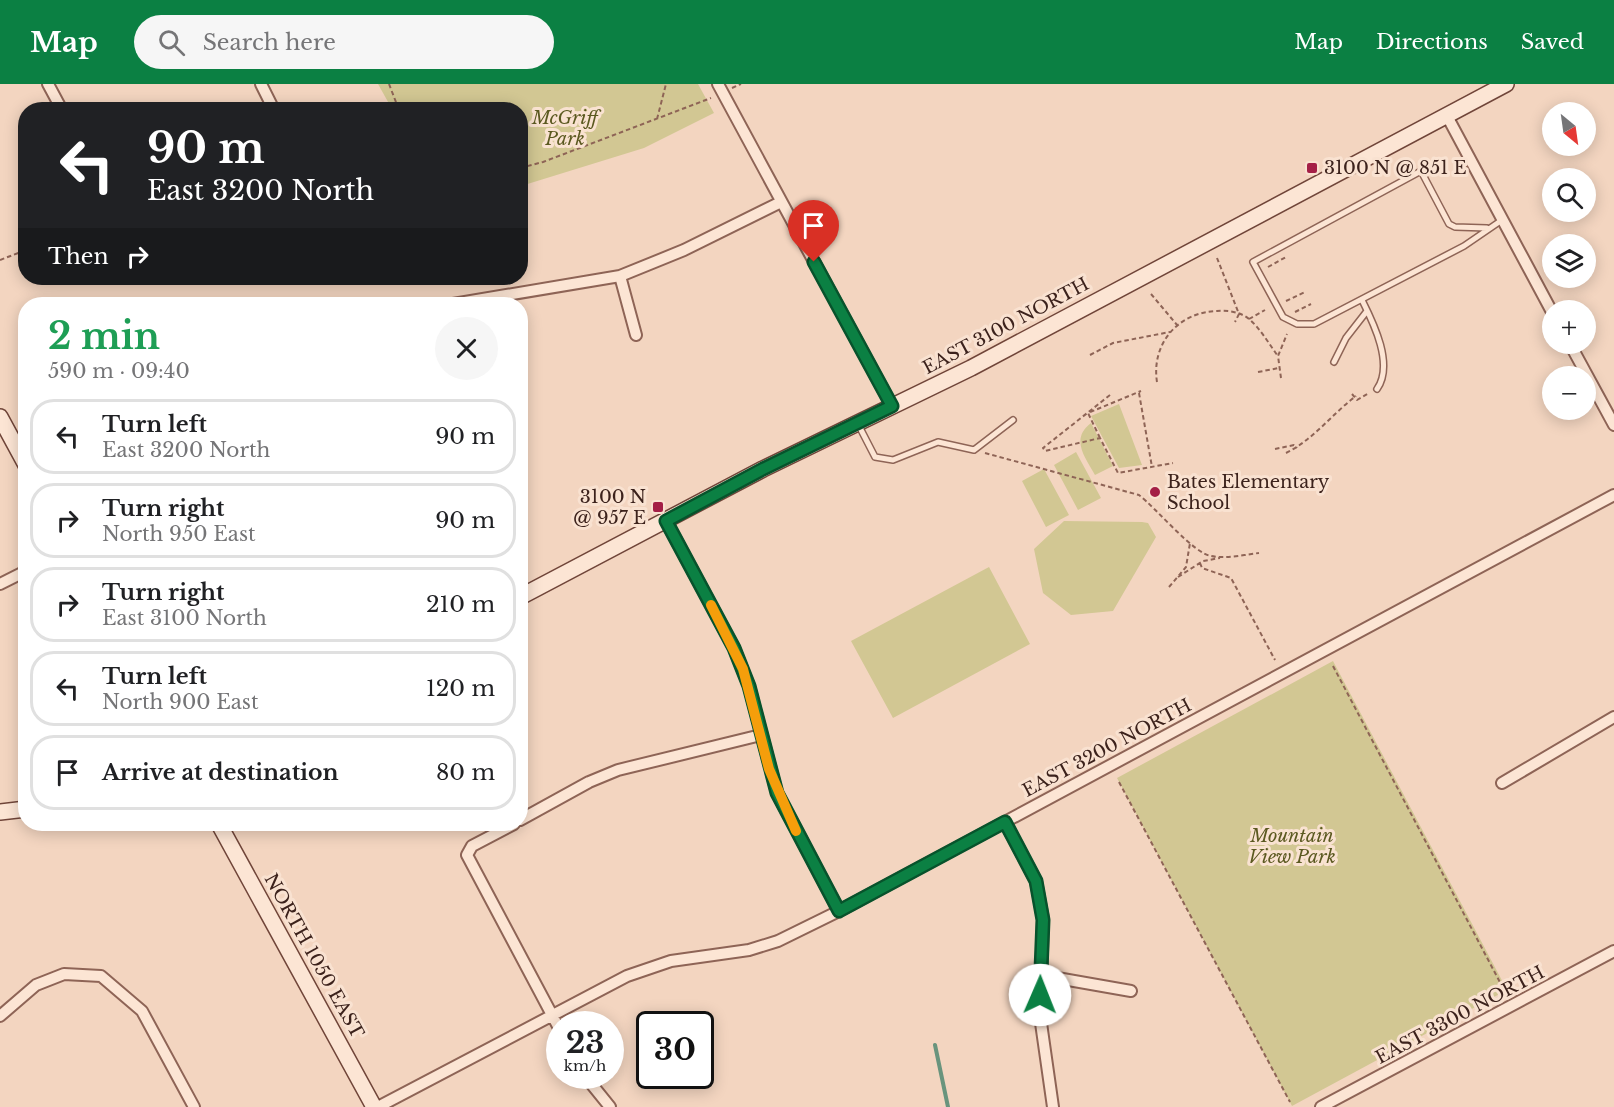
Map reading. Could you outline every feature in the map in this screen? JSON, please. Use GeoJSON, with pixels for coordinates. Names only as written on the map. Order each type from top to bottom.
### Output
{"type":"FeatureCollection","features":[{"type":"Feature","properties":{"kind":"main road","name":"EAST 3100 NORTH"},"geometry":{"type":"LineString","coordinates":[[528,593],[857,423],[971,368],[1506,84]]}},
{"type":"Feature","properties":{"kind":"main road"},"geometry":{"type":"LineString","coordinates":[[0,417],[18,450]]}},
{"type":"Feature","properties":{"kind":"main road"},"geometry":{"type":"LineString","coordinates":[[0,812],[18,810]]}},
{"type":"Feature","properties":{"kind":"main road","name":"NORTH 1050 EAST"},"geometry":{"type":"LineString","coordinates":[[223,831],[376,1107]]}},
{"type":"Feature","properties":{"kind":"street"},"geometry":{"type":"LineString","coordinates":[[48,84],[58,102]]}},
{"type":"Feature","properties":{"kind":"street"},"geometry":{"type":"LineString","coordinates":[[261,84],[267,102]]}},
{"type":"Feature","properties":{"kind":"street"},"geometry":{"type":"LineString","coordinates":[[718,84],[892,406]]}},
{"type":"Feature","properties":{"kind":"street"},"geometry":{"type":"LineString","coordinates":[[1447,116],[1546,300]]}},
{"type":"Feature","properties":{"kind":"street"},"geometry":{"type":"LineString","coordinates":[[495,297],[620,276],[684,250],[782,202]]}},
{"type":"Feature","properties":{"kind":"street"},"geometry":{"type":"LineString","coordinates":[[620,276],[636,335]]}},
{"type":"Feature","properties":{"kind":"street"},"geometry":{"type":"LineString","coordinates":[[1575,354],[1614,425]]}},
{"type":"Feature","properties":{"kind":"street","name":"EAST 3200 NORTH"},"geometry":{"type":"LineString","coordinates":[[560,1011],[627,976],[671,962],[749,950],[768,944],[839,911],[1614,495]]}},
{"type":"Feature","properties":{"kind":"street"},"geometry":{"type":"LineString","coordinates":[[666,521],[734,648],[749,686],[769,769],[785,810],[839,911]]}},
{"type":"Feature","properties":{"kind":"street"},"geometry":{"type":"LineString","coordinates":[[0,585],[18,575]]}},
{"type":"Feature","properties":{"kind":"street"},"geometry":{"type":"LineString","coordinates":[[1502,783],[1614,717]]}},
{"type":"Feature","properties":{"kind":"street"},"geometry":{"type":"LineString","coordinates":[[528,816],[589,782],[618,770],[761,735]]}},
{"type":"Feature","properties":{"kind":"street"},"geometry":{"type":"LineString","coordinates":[[1005,822],[1036,881],[1043,920],[1040,1016],[1053,1107]]}},
{"type":"Feature","properties":{"kind":"street"},"geometry":{"type":"LineString","coordinates":[[501,831],[472,846],[467,855],[550,1011]]}},
{"type":"Feature","properties":{"kind":"street","name":"EAST 3300 NORTH"},"geometry":{"type":"LineString","coordinates":[[1322,1107],[1614,951]]}},
{"type":"Feature","properties":{"kind":"street"},"geometry":{"type":"LineString","coordinates":[[0,1016],[36,985],[64,974],[101,976],[142,1011],[194,1107]]}},
{"type":"Feature","properties":{"kind":"street"},"geometry":{"type":"LineString","coordinates":[[1040,975],[1131,991]]}},
{"type":"Feature","properties":{"kind":"street","name":"EAST 3200 NORTH"},"geometry":{"type":"LineString","coordinates":[[376,1107],[546,1018]]}},
{"type":"Feature","properties":{"kind":"street"},"geometry":{"type":"LineString","coordinates":[[595,1089],[610,1107]]}},
{"type":"Feature","properties":{"kind":"lane"},"geometry":{"type":"LineString","coordinates":[[1488,228],[1455,227],[1449,224],[1421,171],[1253,262],[1283,317],[1297,324],[1314,324],[1464,246],[1503,220]]}},
{"type":"Feature","properties":{"kind":"lane"},"geometry":{"type":"LineString","coordinates":[[1362,300],[1384,363],[1383,380],[1377,389]]}},
{"type":"Feature","properties":{"kind":"lane"},"geometry":{"type":"LineString","coordinates":[[1334,362],[1346,338],[1367,311]]}},
{"type":"Feature","properties":{"kind":"lane"},"geometry":{"type":"LineString","coordinates":[[857,423],[875,457],[882,460],[893,460],[938,442],[974,450],[1013,420]]}},
{"type":"Feature","properties":{"kind":"path"},"geometry":{"type":"LineString","coordinates":[[389,84],[396,102]]}},
{"type":"Feature","properties":{"kind":"path"},"geometry":{"type":"LineString","coordinates":[[657,119],[666,84]]}},
{"type":"Feature","properties":{"kind":"path"},"geometry":{"type":"LineString","coordinates":[[528,166],[704,101]]}},
{"type":"Feature","properties":{"kind":"path"},"geometry":{"type":"LineString","coordinates":[[0,260],[18,253]]}},
{"type":"Feature","properties":{"kind":"path"},"geometry":{"type":"LineString","coordinates":[[1268,267],[1286,257]]}},
{"type":"Feature","properties":{"kind":"path"},"geometry":{"type":"LineString","coordinates":[[1217,258],[1239,314],[1235,322]]}},
{"type":"Feature","properties":{"kind":"path"},"geometry":{"type":"LineString","coordinates":[[1286,301],[1305,292]]}},
{"type":"Feature","properties":{"kind":"path"},"geometry":{"type":"LineString","coordinates":[[1151,294],[1177,325]]}},
{"type":"Feature","properties":{"kind":"path"},"geometry":{"type":"LineString","coordinates":[[1292,313],[1311,304]]}},
{"type":"Feature","properties":{"kind":"path"},"geometry":{"type":"LineString","coordinates":[[1157,382],[1155,362],[1170,332],[1192,315],[1220,310],[1239,314],[1249,319],[1278,356],[1281,378]]}},
{"type":"Feature","properties":{"kind":"path"},"geometry":{"type":"LineString","coordinates":[[1249,319],[1265,310]]}},
{"type":"Feature","properties":{"kind":"path"},"geometry":{"type":"LineString","coordinates":[[1090,356],[1113,343],[1170,332]]}},
{"type":"Feature","properties":{"kind":"path"},"geometry":{"type":"LineString","coordinates":[[1278,356],[1287,334]]}},
{"type":"Feature","properties":{"kind":"path"},"geometry":{"type":"LineString","coordinates":[[1258,372],[1280,368]]}},
{"type":"Feature","properties":{"kind":"path"},"geometry":{"type":"LineString","coordinates":[[1286,453],[1297,448],[1354,396],[1357,400],[1377,389]]}},
{"type":"Feature","properties":{"kind":"path"},"geometry":{"type":"LineString","coordinates":[[1088,413],[1140,391],[1152,467]]}},
{"type":"Feature","properties":{"kind":"path"},"geometry":{"type":"LineString","coordinates":[[1100,438],[1045,451],[1043,448],[1110,395]]}},
{"type":"Feature","properties":{"kind":"path"},"geometry":{"type":"LineString","coordinates":[[1088,413],[1118,473],[1173,463]]}},
{"type":"Feature","properties":{"kind":"path"},"geometry":{"type":"LineString","coordinates":[[1275,448],[1294,445],[1297,448]]}},
{"type":"Feature","properties":{"kind":"path"},"geometry":{"type":"LineString","coordinates":[[974,450],[1139,495],[1155,507],[1198,551],[1210,556],[1226,557]]}},
{"type":"Feature","properties":{"kind":"path"},"geometry":{"type":"LineString","coordinates":[[1169,587],[1186,567],[1190,543]]}},
{"type":"Feature","properties":{"kind":"path"},"geometry":{"type":"LineString","coordinates":[[1179,577],[1200,563],[1258,553]]}},
{"type":"Feature","properties":{"kind":"path"},"geometry":{"type":"LineString","coordinates":[[1200,563],[1202,568],[1231,578],[1275,660]]}},
{"type":"Feature","properties":{"kind":"path"},"geometry":{"type":"LineString","coordinates":[[1333,666],[1503,988]]}},
{"type":"Feature","properties":{"kind":"path"},"geometry":{"type":"LineString","coordinates":[[1119,782],[1290,1102]]}},
{"type":"Feature","properties":{"kind":"green space","name":"McGriff Park"},"geometry":{"type":"Polygon","coordinates":[[[378,84],[698,84],[714,113],[644,148],[528,184],[528,102],[388,102],[378,84]]]}},
{"type":"Feature","properties":{"kind":"green space"},"geometry":{"type":"Polygon","coordinates":[[[1119,404],[1142,465],[1119,468],[1091,416],[1119,404]]]}},
{"type":"Feature","properties":{"kind":"green space"},"geometry":{"type":"Polygon","coordinates":[[[1091,423],[1113,466],[1095,475],[1080,442],[1081,435],[1091,423]]]}},
{"type":"Feature","properties":{"kind":"green space"},"geometry":{"type":"Polygon","coordinates":[[[1076,452],[1101,498],[1078,510],[1054,465],[1076,452]]]}},
{"type":"Feature","properties":{"kind":"green space"},"geometry":{"type":"Polygon","coordinates":[[[1044,469],[1069,515],[1046,527],[1022,481],[1044,469]]]}},
{"type":"Feature","properties":{"kind":"green space"},"geometry":{"type":"Polygon","coordinates":[[[1064,521],[1148,523],[1156,537],[1113,611],[1071,615],[1043,593],[1034,549],[1064,521]]]}},
{"type":"Feature","properties":{"kind":"green space"},"geometry":{"type":"Polygon","coordinates":[[[989,567],[1030,644],[893,718],[851,641],[989,567]]]}},
{"type":"Feature","properties":{"kind":"green space","name":"Mountain View Park"},"geometry":{"type":"Polygon","coordinates":[[[1333,661],[1507,990],[1292,1106],[1117,778],[1333,661]]]}},
{"type":"Feature","properties":{"kind":"waterway"},"geometry":{"type":"LineString","coordinates":[[935,1045],[948,1107]]}},
{"type":"Feature","properties":{"kind":"slow traffic"},"geometry":{"type":"LineString","coordinates":[[711,605],[743,669],[754,702],[769,769],[777,793],[796,831]]}},
{"type":"Feature","properties":{"kind":"place","name":"3100 N @ 851 E"},"geometry":{"type":"Point","coordinates":[1312,168]}},
{"type":"Feature","properties":{"kind":"place","name":"Bates Elementary School"},"geometry":{"type":"Point","coordinates":[1155,492]}},
{"type":"Feature","properties":{"kind":"place","name":"3100 N @ 957 E"},"geometry":{"type":"Point","coordinates":[658,507]}},
{"type":"Feature","properties":{"kind":"route"},"geometry":{"type":"LineString","coordinates":[[814,262],[892,406],[763,469],[666,521],[734,648],[754,702],[769,769],[777,793],[839,911],[1005,822],[1036,881],[1043,920],[1040,995]]}}]}
